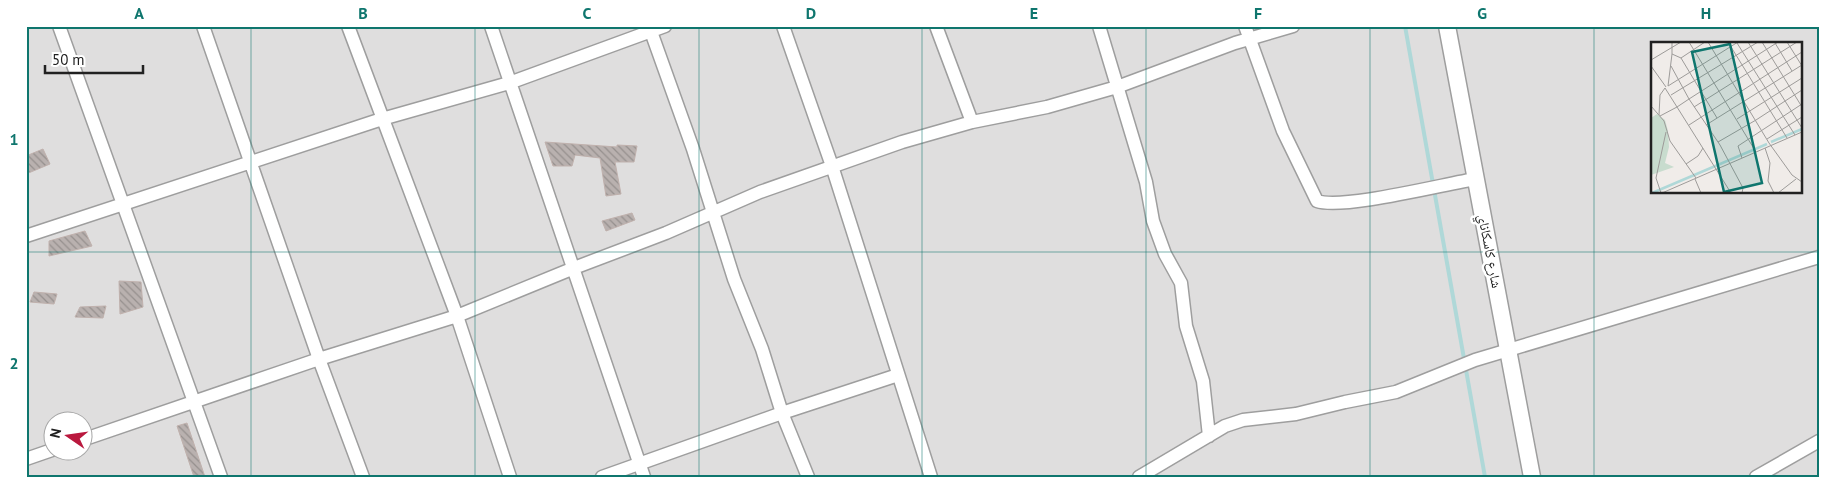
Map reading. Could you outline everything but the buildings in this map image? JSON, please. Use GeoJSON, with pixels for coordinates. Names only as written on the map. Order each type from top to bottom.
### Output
{"type":"FeatureCollection","features":[{"type":"Feature","properties":{"kind":"street"},"geometry":{"type":"LineString","coordinates":[[59,26],[221,477]]}},
{"type":"Feature","properties":{"kind":"street"},"geometry":{"type":"LineString","coordinates":[[203,26],[319,359],[363,477]]}},
{"type":"Feature","properties":{"kind":"street"},"geometry":{"type":"LineString","coordinates":[[348,26],[457,316],[510,477]]}},
{"type":"Feature","properties":{"kind":"street"},"geometry":{"type":"LineString","coordinates":[[492,26],[509,83],[574,268],[644,477]]}},
{"type":"Feature","properties":{"kind":"street"},"geometry":{"type":"LineString","coordinates":[[26,236],[382,119],[509,83],[650,29],[666,26]]}},
{"type":"Feature","properties":{"kind":"street"},"geometry":{"type":"LineString","coordinates":[[783,26],[832,166],[932,477]]}},
{"type":"Feature","properties":{"kind":"street"},"geometry":{"type":"LineString","coordinates":[[936,26],[972,122]]}},
{"type":"Feature","properties":{"kind":"street"},"geometry":{"type":"LineString","coordinates":[[1099,26],[1146,182],[1153,222],[1166,254],[1181,283],[1186,326],[1203,381],[1209,436]]}},
{"type":"Feature","properties":{"kind":"street"},"geometry":{"type":"LineString","coordinates":[[1245,26],[1283,131],[1317,201],[1326,204],[1358,200],[1476,179]]}},
{"type":"Feature","properties":{"kind":"street"},"geometry":{"type":"LineString","coordinates":[[92,437],[319,359],[457,316],[666,233],[760,192],[902,142],[972,122],[1047,107],[1117,87],[1293,26]]}},
{"type":"Feature","properties":{"kind":"street","name":"شارع كاسكاناي"},"geometry":{"type":"LineString","coordinates":[[1447,26],[1532,477]]}},
{"type":"Feature","properties":{"kind":"street"},"geometry":{"type":"LineString","coordinates":[[650,29],[693,149],[734,279],[762,349],[782,413],[808,477]]}},
{"type":"Feature","properties":{"kind":"street"},"geometry":{"type":"LineString","coordinates":[[1140,477],[1209,436],[1243,420],[1296,414],[1396,392],[1476,360],[1819,257]]}},
{"type":"Feature","properties":{"kind":"street"},"geometry":{"type":"LineString","coordinates":[[602,477],[782,413],[898,375]]}},
{"type":"Feature","properties":{"kind":"street"},"geometry":{"type":"LineString","coordinates":[[1756,477],[1819,441]]}},
{"type":"Feature","properties":{"kind":"street"},"geometry":{"type":"LineString","coordinates":[[26,459],[42,453]]}},
{"type":"Feature","properties":{"kind":"shaded area"},"geometry":{"type":"Polygon","coordinates":[[[26,26],[1819,26],[1819,477],[26,477],[26,26]]]}},
{"type":"Feature","properties":{"kind":"waterway"},"geometry":{"type":"LineString","coordinates":[[1405,26],[1485,477]]}}]}
